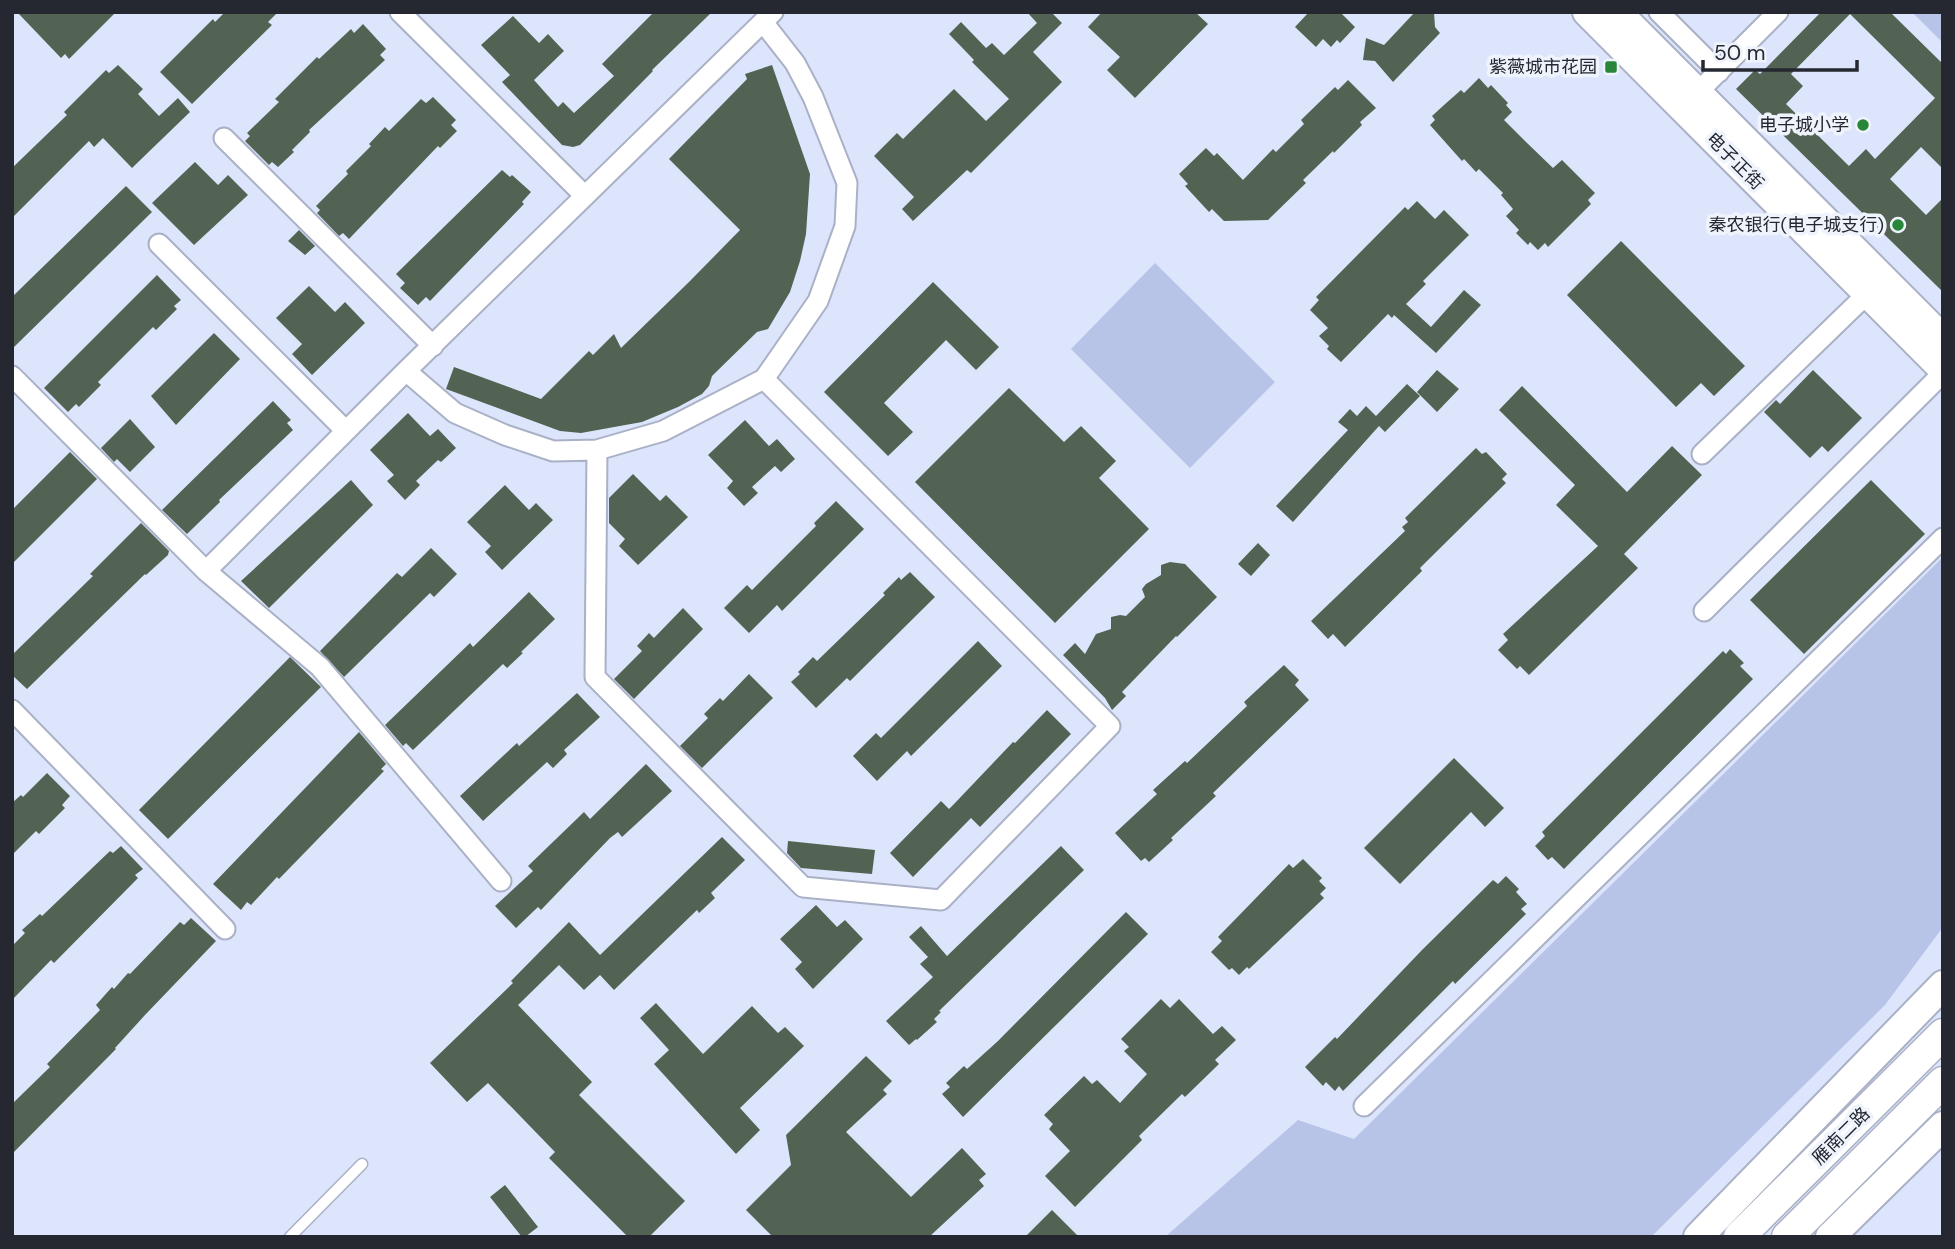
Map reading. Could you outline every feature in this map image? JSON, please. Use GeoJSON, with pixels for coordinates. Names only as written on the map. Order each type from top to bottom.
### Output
{"type":"FeatureCollection","features":[{"type":"Feature","properties":{"kind":"main road","name":"电子正街"},"geometry":{"type":"LineString","coordinates":[[1587,12],[1690,101],[1943,339]]}},
{"type":"Feature","properties":{"kind":"main road","name":"电子正街"},"geometry":{"type":"LineString","coordinates":[[1617,12],[1690,101],[1867,294],[1943,371]]}},
{"type":"Feature","properties":{"kind":"main road"},"geometry":{"type":"LineString","coordinates":[[1698,1237],[1943,985]]}},
{"type":"Feature","properties":{"kind":"main road","name":"雁南二路"},"geometry":{"type":"LineString","coordinates":[[1739,1237],[1943,1034]]}},
{"type":"Feature","properties":{"kind":"main road","name":"雁南二路"},"geometry":{"type":"LineString","coordinates":[[1787,1237],[1943,1082]]}},
{"type":"Feature","properties":{"kind":"main road"},"geometry":{"type":"LineString","coordinates":[[1830,1237],[1943,1125]]}},
{"type":"Feature","properties":{"kind":"street"},"geometry":{"type":"LineString","coordinates":[[400,12],[585,196]]}},
{"type":"Feature","properties":{"kind":"street"},"geometry":{"type":"LineString","coordinates":[[1659,12],[1719,72]]}},
{"type":"Feature","properties":{"kind":"street"},"geometry":{"type":"LineString","coordinates":[[1690,101],[1778,12]]}},
{"type":"Feature","properties":{"kind":"street"},"geometry":{"type":"LineString","coordinates":[[206,571],[406,371],[768,17],[807,85],[847,183],[845,226],[818,301],[764,379],[663,431],[597,450],[553,451],[505,435],[455,413],[406,371]]}},
{"type":"Feature","properties":{"kind":"street"},"geometry":{"type":"LineString","coordinates":[[224,138],[433,346]]}},
{"type":"Feature","properties":{"kind":"street"},"geometry":{"type":"LineString","coordinates":[[159,244],[346,431]]}},
{"type":"Feature","properties":{"kind":"street"},"geometry":{"type":"LineString","coordinates":[[1702,454],[1867,294]]}},
{"type":"Feature","properties":{"kind":"street"},"geometry":{"type":"LineString","coordinates":[[1704,611],[1943,371]]}},
{"type":"Feature","properties":{"kind":"street"},"geometry":{"type":"LineString","coordinates":[[12,376],[206,571],[320,667],[501,881]]}},
{"type":"Feature","properties":{"kind":"street"},"geometry":{"type":"LineString","coordinates":[[597,450],[595,677],[803,887],[941,900],[1110,726],[764,379]]}},
{"type":"Feature","properties":{"kind":"street"},"geometry":{"type":"LineString","coordinates":[[1364,1106],[1943,538]]}},
{"type":"Feature","properties":{"kind":"street"},"geometry":{"type":"LineString","coordinates":[[12,710],[225,929]]}},
{"type":"Feature","properties":{"kind":"lane"},"geometry":{"type":"LineString","coordinates":[[290,1237],[362,1164]]}},
{"type":"Feature","properties":{"kind":"shaded area"},"geometry":{"type":"Polygon","coordinates":[[[1912,12],[1943,12],[1943,43],[1912,12]]]}},
{"type":"Feature","properties":{"kind":"shaded area"},"geometry":{"type":"Polygon","coordinates":[[[1155,263],[1275,382],[1190,468],[1071,349],[1155,263]]]}},
{"type":"Feature","properties":{"kind":"shaded area"},"geometry":{"type":"Polygon","coordinates":[[[1943,557],[1943,927],[1885,1005],[1651,1237],[1165,1237],[1298,1120],[1354,1139],[1943,557]]]}},
{"type":"Feature","properties":{"kind":"building"},"geometry":{"type":"Polygon","coordinates":[[[17,12],[116,12],[69,59],[65,54],[61,58],[17,12]]]}},
{"type":"Feature","properties":{"kind":"building"},"geometry":{"type":"Polygon","coordinates":[[[225,12],[278,12],[268,22],[272,25],[192,104],[160,72],[213,19],[215,22],[225,12]]]}},
{"type":"Feature","properties":{"kind":"building"},"geometry":{"type":"Polygon","coordinates":[[[654,12],[712,12],[580,145],[573,147],[562,145],[502,82],[510,75],[481,45],[513,16],[539,43],[548,34],[564,51],[534,80],[558,107],[563,102],[574,113],[614,76],[602,64],[654,12]]]}},
{"type":"Feature","properties":{"kind":"building"},"geometry":{"type":"Polygon","coordinates":[[[1027,12],[1051,12],[1062,23],[1033,52],[1062,82],[971,173],[967,170],[913,221],[902,209],[914,197],[874,156],[897,133],[903,139],[954,89],[986,121],[1009,99],[949,34],[961,22],[986,48],[992,43],[1004,55],[1037,23],[1027,12]]]}},
{"type":"Feature","properties":{"kind":"building"},"geometry":{"type":"Polygon","coordinates":[[[1102,12],[1195,12],[1208,24],[1135,98],[1107,70],[1120,57],[1088,27],[1102,12]]]}},
{"type":"Feature","properties":{"kind":"building"},"geometry":{"type":"Polygon","coordinates":[[[1309,12],[1340,12],[1355,27],[1340,43],[1337,40],[1331,47],[1323,39],[1316,47],[1295,27],[1309,12]]]}},
{"type":"Feature","properties":{"kind":"building"},"geometry":{"type":"Polygon","coordinates":[[[1415,12],[1434,12],[1435,27],[1440,33],[1393,82],[1375,61],[1363,60],[1366,38],[1384,45],[1415,12]]]}},
{"type":"Feature","properties":{"kind":"building"},"geometry":{"type":"Polygon","coordinates":[[[1821,12],[1890,12],[1943,64],[1943,169],[1921,147],[1890,179],[1926,215],[1943,198],[1943,292],[1736,89],[1755,70],[1760,74],[1821,12]],[[1850,14],[1791,74],[1803,86],[1786,104],[1849,166],[1866,149],[1875,159],[1935,98],[1850,14]]]}},
{"type":"Feature","properties":{"kind":"building"},"geometry":{"type":"Polygon","coordinates":[[[363,24],[386,49],[380,55],[385,60],[309,130],[292,150],[294,152],[278,167],[272,162],[269,165],[245,141],[250,136],[247,133],[279,102],[275,99],[317,57],[319,59],[351,29],[354,33],[363,24]]]}},
{"type":"Feature","properties":{"kind":"building"},"geometry":{"type":"Polygon","coordinates":[[[118,65],[143,89],[138,94],[159,116],[178,98],[190,112],[132,168],[103,138],[94,147],[89,141],[12,218],[12,168],[67,115],[64,112],[106,70],[109,73],[118,65]]]}},
{"type":"Feature","properties":{"kind":"building"},"geometry":{"type":"Polygon","coordinates":[[[772,65],[810,174],[806,234],[800,261],[790,292],[768,329],[757,332],[712,376],[709,386],[702,394],[642,422],[581,433],[560,431],[446,389],[454,367],[541,399],[589,351],[593,355],[614,334],[621,348],[690,281],[740,230],[669,159],[747,79],[745,74],[772,65]]]}},
{"type":"Feature","properties":{"kind":"building"},"geometry":{"type":"Polygon","coordinates":[[[1479,78],[1488,88],[1491,85],[1508,103],[1506,105],[1512,112],[1504,120],[1526,142],[1553,168],[1562,160],[1595,193],[1588,200],[1591,204],[1548,247],[1545,243],[1538,250],[1530,242],[1528,245],[1516,233],[1519,230],[1506,216],[1513,209],[1501,195],[1503,193],[1479,169],[1476,172],[1464,159],[1462,161],[1430,125],[1435,120],[1432,116],[1461,90],[1464,93],[1479,78]]]}},
{"type":"Feature","properties":{"kind":"building"},"geometry":{"type":"Polygon","coordinates":[[[1348,80],[1376,108],[1360,122],[1362,125],[1334,153],[1333,151],[1303,180],[1306,183],[1268,220],[1224,221],[1212,209],[1209,212],[1185,186],[1188,184],[1179,174],[1206,148],[1214,156],[1217,153],[1243,180],[1273,149],[1276,152],[1304,124],[1301,120],[1335,87],[1338,90],[1348,80]]]}},
{"type":"Feature","properties":{"kind":"building"},"geometry":{"type":"Polygon","coordinates":[[[433,97],[456,120],[451,125],[457,131],[440,148],[438,146],[349,239],[343,233],[339,236],[317,213],[320,210],[316,206],[348,174],[346,171],[371,146],[369,144],[385,127],[389,131],[421,99],[426,103],[433,97]]]}},
{"type":"Feature","properties":{"kind":"building"},"geometry":{"type":"Polygon","coordinates":[[[195,162],[218,185],[228,175],[248,195],[194,245],[152,203],[195,162]]]}},
{"type":"Feature","properties":{"kind":"building"},"geometry":{"type":"Polygon","coordinates":[[[502,170],[531,192],[522,202],[524,204],[430,301],[426,297],[418,305],[400,288],[405,283],[396,274],[502,170]]]}},
{"type":"Feature","properties":{"kind":"building"},"geometry":{"type":"Polygon","coordinates":[[[126,186],[152,212],[12,349],[12,297],[126,186]]]}},
{"type":"Feature","properties":{"kind":"building"},"geometry":{"type":"Polygon","coordinates":[[[1417,201],[1435,219],[1444,210],[1469,235],[1423,281],[1426,284],[1406,304],[1431,327],[1464,290],[1481,305],[1436,353],[1394,315],[1392,318],[1388,314],[1341,362],[1327,349],[1329,346],[1319,336],[1328,328],[1310,310],[1319,300],[1316,297],[1405,207],[1408,210],[1417,201]]]}},
{"type":"Feature","properties":{"kind":"building"},"geometry":{"type":"Polygon","coordinates":[[[299,230],[315,246],[305,255],[288,241],[299,230]]]}},
{"type":"Feature","properties":{"kind":"building"},"geometry":{"type":"Polygon","coordinates":[[[1621,241],[1745,366],[1714,396],[1701,383],[1676,407],[1567,295],[1621,241]]]}},
{"type":"Feature","properties":{"kind":"building"},"geometry":{"type":"Polygon","coordinates":[[[157,275],[181,300],[174,306],[177,309],[156,330],[153,327],[98,382],[101,385],[79,407],[76,404],[68,412],[44,388],[157,275]]]}},
{"type":"Feature","properties":{"kind":"building"},"geometry":{"type":"Polygon","coordinates":[[[933,282],[999,347],[976,370],[946,340],[884,403],[913,432],[888,456],[824,392],[933,282]]]}},
{"type":"Feature","properties":{"kind":"building"},"geometry":{"type":"Polygon","coordinates":[[[309,286],[335,312],[345,302],[365,323],[312,375],[292,354],[302,344],[276,318],[309,286]]]}},
{"type":"Feature","properties":{"kind":"building"},"geometry":{"type":"Polygon","coordinates":[[[214,333],[240,359],[176,425],[151,396],[214,333]]]}},
{"type":"Feature","properties":{"kind":"building"},"geometry":{"type":"Polygon","coordinates":[[[1437,370],[1459,389],[1437,412],[1417,392],[1437,370]]]}},
{"type":"Feature","properties":{"kind":"building"},"geometry":{"type":"Polygon","coordinates":[[[1813,370],[1862,418],[1828,452],[1822,446],[1810,458],[1764,412],[1776,400],[1780,404],[1813,370]]]}},
{"type":"Feature","properties":{"kind":"building"},"geometry":{"type":"Polygon","coordinates":[[[1407,384],[1420,396],[1385,432],[1379,426],[1293,522],[1276,506],[1348,430],[1338,422],[1350,409],[1357,416],[1366,406],[1376,416],[1407,384]]]}},
{"type":"Feature","properties":{"kind":"building"},"geometry":{"type":"Polygon","coordinates":[[[1522,386],[1627,492],[1672,446],[1702,475],[1624,554],[1638,568],[1529,675],[1520,666],[1517,669],[1498,650],[1508,640],[1503,634],[1598,546],[1556,505],[1575,485],[1499,410],[1522,386]]]}},
{"type":"Feature","properties":{"kind":"building"},"geometry":{"type":"Polygon","coordinates":[[[1009,388],[1064,442],[1081,426],[1116,461],[1099,478],[1149,529],[1055,623],[915,482],[1009,388]]]}},
{"type":"Feature","properties":{"kind":"building"},"geometry":{"type":"Polygon","coordinates":[[[273,401],[291,420],[287,423],[293,430],[187,534],[162,510],[273,401]]]}},
{"type":"Feature","properties":{"kind":"building"},"geometry":{"type":"Polygon","coordinates":[[[408,413],[430,436],[438,429],[456,448],[441,462],[438,460],[416,481],[420,485],[405,500],[387,481],[394,475],[370,450],[408,413]]]}},
{"type":"Feature","properties":{"kind":"building"},"geometry":{"type":"Polygon","coordinates":[[[130,419],[155,447],[130,472],[117,459],[114,462],[101,448],[130,419]]]}},
{"type":"Feature","properties":{"kind":"building"},"geometry":{"type":"Polygon","coordinates":[[[745,420],[769,446],[777,439],[795,459],[781,472],[775,466],[752,487],[758,493],[744,506],[727,488],[733,481],[708,455],[745,420]]]}},
{"type":"Feature","properties":{"kind":"building"},"geometry":{"type":"Polygon","coordinates":[[[1476,448],[1482,454],[1486,452],[1507,474],[1502,479],[1506,483],[1345,647],[1333,634],[1328,639],[1311,621],[1405,531],[1402,527],[1408,522],[1405,518],[1476,448]]]}},
{"type":"Feature","properties":{"kind":"building"},"geometry":{"type":"Polygon","coordinates":[[[70,452],[97,479],[12,564],[12,510],[70,452]]]}},
{"type":"Feature","properties":{"kind":"building"},"geometry":{"type":"Polygon","coordinates":[[[633,474],[660,501],[666,495],[688,517],[638,565],[619,546],[625,539],[609,523],[609,498],[633,474]]]}},
{"type":"Feature","properties":{"kind":"building"},"geometry":{"type":"Polygon","coordinates":[[[351,480],[373,505],[269,608],[241,581],[351,480]]]}},
{"type":"Feature","properties":{"kind":"building"},"geometry":{"type":"Polygon","coordinates":[[[1871,480],[1925,534],[1804,654],[1750,600],[1871,480]]]}},
{"type":"Feature","properties":{"kind":"building"},"geometry":{"type":"Polygon","coordinates":[[[505,485],[529,510],[536,503],[553,520],[502,570],[485,552],[491,546],[467,522],[505,485]]]}},
{"type":"Feature","properties":{"kind":"building"},"geometry":{"type":"Polygon","coordinates":[[[836,501],[864,529],[782,611],[777,605],[749,633],[724,608],[747,585],[752,590],[816,526],[814,523],[836,501]]]}},
{"type":"Feature","properties":{"kind":"building"},"geometry":{"type":"Polygon","coordinates":[[[141,523],[169,551],[168,555],[27,689],[12,675],[12,655],[93,576],[90,574],[141,523]]]}},
{"type":"Feature","properties":{"kind":"building"},"geometry":{"type":"Polygon","coordinates":[[[1258,543],[1270,555],[1251,576],[1238,564],[1258,543]]]}},
{"type":"Feature","properties":{"kind":"building"},"geometry":{"type":"Polygon","coordinates":[[[431,548],[457,574],[434,597],[430,593],[344,677],[320,651],[397,573],[402,577],[431,548]]]}},
{"type":"Feature","properties":{"kind":"building"},"geometry":{"type":"Polygon","coordinates":[[[1170,562],[1185,564],[1217,597],[1122,692],[1126,696],[1112,710],[1105,698],[1063,655],[1075,643],[1085,654],[1096,634],[1111,629],[1111,617],[1126,616],[1145,597],[1142,589],[1146,584],[1161,575],[1161,565],[1170,562]]]}},
{"type":"Feature","properties":{"kind":"building"},"geometry":{"type":"Polygon","coordinates":[[[910,572],[935,597],[850,681],[847,678],[816,708],[791,682],[813,657],[817,661],[885,595],[883,593],[899,577],[901,580],[910,572]]]}},
{"type":"Feature","properties":{"kind":"building"},"geometry":{"type":"Polygon","coordinates":[[[529,592],[555,619],[507,668],[503,664],[413,750],[406,743],[403,746],[385,725],[470,643],[473,647],[529,592]]]}},
{"type":"Feature","properties":{"kind":"building"},"geometry":{"type":"Polygon","coordinates":[[[683,608],[703,629],[634,699],[614,679],[642,651],[637,646],[649,633],[654,638],[683,608]]]}},
{"type":"Feature","properties":{"kind":"building"},"geometry":{"type":"Polygon","coordinates":[[[978,641],[1002,666],[911,756],[907,751],[877,781],[853,756],[876,733],[881,738],[978,641]]]}},
{"type":"Feature","properties":{"kind":"building"},"geometry":{"type":"Polygon","coordinates":[[[1730,649],[1744,663],[1740,666],[1753,679],[1564,869],[1552,857],[1548,860],[1535,846],[1545,836],[1542,832],[1723,651],[1726,654],[1730,649]]]}},
{"type":"Feature","properties":{"kind":"building"},"geometry":{"type":"Polygon","coordinates":[[[290,657],[321,687],[168,839],[139,810],[290,657]]]}},
{"type":"Feature","properties":{"kind":"building"},"geometry":{"type":"Polygon","coordinates":[[[1284,665],[1299,680],[1295,685],[1309,700],[1213,793],[1216,796],[1171,838],[1173,840],[1149,862],[1145,858],[1141,861],[1115,833],[1157,794],[1153,790],[1185,761],[1187,763],[1247,706],[1244,702],[1284,665]]]}},
{"type":"Feature","properties":{"kind":"building"},"geometry":{"type":"Polygon","coordinates":[[[749,674],[773,698],[702,768],[680,746],[708,718],[704,714],[720,698],[723,701],[749,674]]]}},
{"type":"Feature","properties":{"kind":"building"},"geometry":{"type":"Polygon","coordinates":[[[577,693],[600,717],[564,750],[567,754],[553,768],[547,762],[483,821],[460,796],[517,743],[519,746],[577,693]]]}},
{"type":"Feature","properties":{"kind":"building"},"geometry":{"type":"Polygon","coordinates":[[[1047,710],[1071,734],[980,827],[971,818],[913,877],[890,853],[941,801],[949,809],[1047,710]]]}},
{"type":"Feature","properties":{"kind":"building"},"geometry":{"type":"Polygon","coordinates":[[[359,732],[386,764],[381,769],[384,771],[279,879],[277,877],[251,905],[247,902],[241,910],[213,884],[359,732]]]}},
{"type":"Feature","properties":{"kind":"building"},"geometry":{"type":"Polygon","coordinates":[[[1454,758],[1504,808],[1485,827],[1471,812],[1400,884],[1364,848],[1454,758]]]}},
{"type":"Feature","properties":{"kind":"building"},"geometry":{"type":"Polygon","coordinates":[[[646,764],[672,791],[622,837],[618,832],[610,838],[541,910],[538,907],[516,928],[495,906],[533,871],[528,866],[584,812],[590,819],[646,764]]]}},
{"type":"Feature","properties":{"kind":"building"},"geometry":{"type":"Polygon","coordinates":[[[47,773],[70,796],[62,805],[65,808],[39,834],[36,831],[12,855],[12,803],[21,795],[23,797],[47,773]]]}},
{"type":"Feature","properties":{"kind":"building"},"geometry":{"type":"Polygon","coordinates":[[[722,837],[745,860],[711,893],[715,898],[699,913],[697,910],[614,990],[600,975],[584,990],[559,965],[518,1005],[592,1082],[579,1095],[685,1201],[649,1237],[628,1237],[549,1158],[555,1152],[488,1083],[467,1102],[430,1063],[513,983],[511,981],[569,922],[600,955],[722,837]]]}},
{"type":"Feature","properties":{"kind":"building"},"geometry":{"type":"Polygon","coordinates":[[[788,841],[875,850],[872,874],[801,868],[787,853],[788,841]]]}},
{"type":"Feature","properties":{"kind":"building"},"geometry":{"type":"Polygon","coordinates":[[[121,846],[143,869],[135,875],[138,878],[54,963],[51,960],[12,1000],[12,946],[25,933],[22,930],[40,914],[42,916],[110,851],[113,853],[121,846]]]}},
{"type":"Feature","properties":{"kind":"building"},"geometry":{"type":"Polygon","coordinates":[[[1061,846],[1084,870],[939,1011],[941,1012],[934,1019],[937,1022],[909,1045],[886,1021],[933,977],[920,964],[928,957],[909,937],[921,926],[947,956],[1061,846]]]}},
{"type":"Feature","properties":{"kind":"building"},"geometry":{"type":"Polygon","coordinates":[[[1303,859],[1322,878],[1319,881],[1326,888],[1320,894],[1324,898],[1249,969],[1247,967],[1239,975],[1232,968],[1229,970],[1211,952],[1222,941],[1218,937],[1289,864],[1293,868],[1303,859]]]}},
{"type":"Feature","properties":{"kind":"building"},"geometry":{"type":"Polygon","coordinates":[[[1506,876],[1519,889],[1516,892],[1527,904],[1521,909],[1526,914],[1455,984],[1453,981],[1343,1091],[1339,1086],[1335,1091],[1326,1082],[1323,1086],[1305,1067],[1335,1037],[1337,1039],[1493,880],[1498,884],[1506,876]]]}},
{"type":"Feature","properties":{"kind":"building"},"geometry":{"type":"Polygon","coordinates":[[[816,905],[837,927],[845,920],[863,939],[813,989],[795,969],[802,962],[780,939],[816,905]]]}},
{"type":"Feature","properties":{"kind":"building"},"geometry":{"type":"Polygon","coordinates":[[[1126,912],[1148,934],[963,1117],[942,1094],[950,1087],[946,1083],[964,1066],[967,1069],[998,1041],[1126,912]]]}},
{"type":"Feature","properties":{"kind":"building"},"geometry":{"type":"Polygon","coordinates":[[[191,918],[216,941],[116,1049],[12,1154],[12,1104],[50,1067],[47,1064],[100,1010],[96,1005],[112,987],[114,989],[130,974],[180,922],[184,925],[191,918]]]}},
{"type":"Feature","properties":{"kind":"building"},"geometry":{"type":"Polygon","coordinates":[[[1161,999],[1170,1008],[1179,999],[1213,1034],[1222,1026],[1236,1040],[1215,1060],[1219,1064],[1185,1097],[1182,1094],[1139,1136],[1142,1140],[1075,1207],[1045,1176],[1070,1151],[1049,1129],[1053,1124],[1044,1115],[1084,1076],[1092,1084],[1097,1080],[1120,1103],[1147,1074],[1124,1051],[1129,1047],[1121,1039],[1161,999]]]}},
{"type":"Feature","properties":{"kind":"building"},"geometry":{"type":"Polygon","coordinates":[[[656,1003],[703,1054],[752,1006],[778,1033],[785,1027],[804,1046],[740,1108],[760,1130],[736,1154],[654,1064],[669,1050],[640,1018],[656,1003]]]}},
{"type":"Feature","properties":{"kind":"building"},"geometry":{"type":"Polygon","coordinates":[[[866,1056],[892,1081],[883,1090],[887,1094],[846,1132],[911,1197],[962,1148],[986,1174],[979,1180],[984,1186],[929,1237],[773,1237],[746,1210],[791,1165],[786,1135],[866,1056]]]}},
{"type":"Feature","properties":{"kind":"building"},"geometry":{"type":"Polygon","coordinates":[[[505,1185],[538,1227],[525,1237],[522,1237],[490,1197],[505,1185]]]}},
{"type":"Feature","properties":{"kind":"building"},"geometry":{"type":"Polygon","coordinates":[[[1052,1210],[1079,1237],[1025,1237],[1052,1210]]]}},
{"type":"Feature","properties":{"kind":"place","name":"紫薇城市花园"},"geometry":{"type":"Point","coordinates":[1611,67]}},
{"type":"Feature","properties":{"kind":"place","name":"电子城小学"},"geometry":{"type":"Point","coordinates":[1863,125]}},
{"type":"Feature","properties":{"kind":"place","name":"秦农银行(电子城支行)"},"geometry":{"type":"Point","coordinates":[1898,225]}}]}
